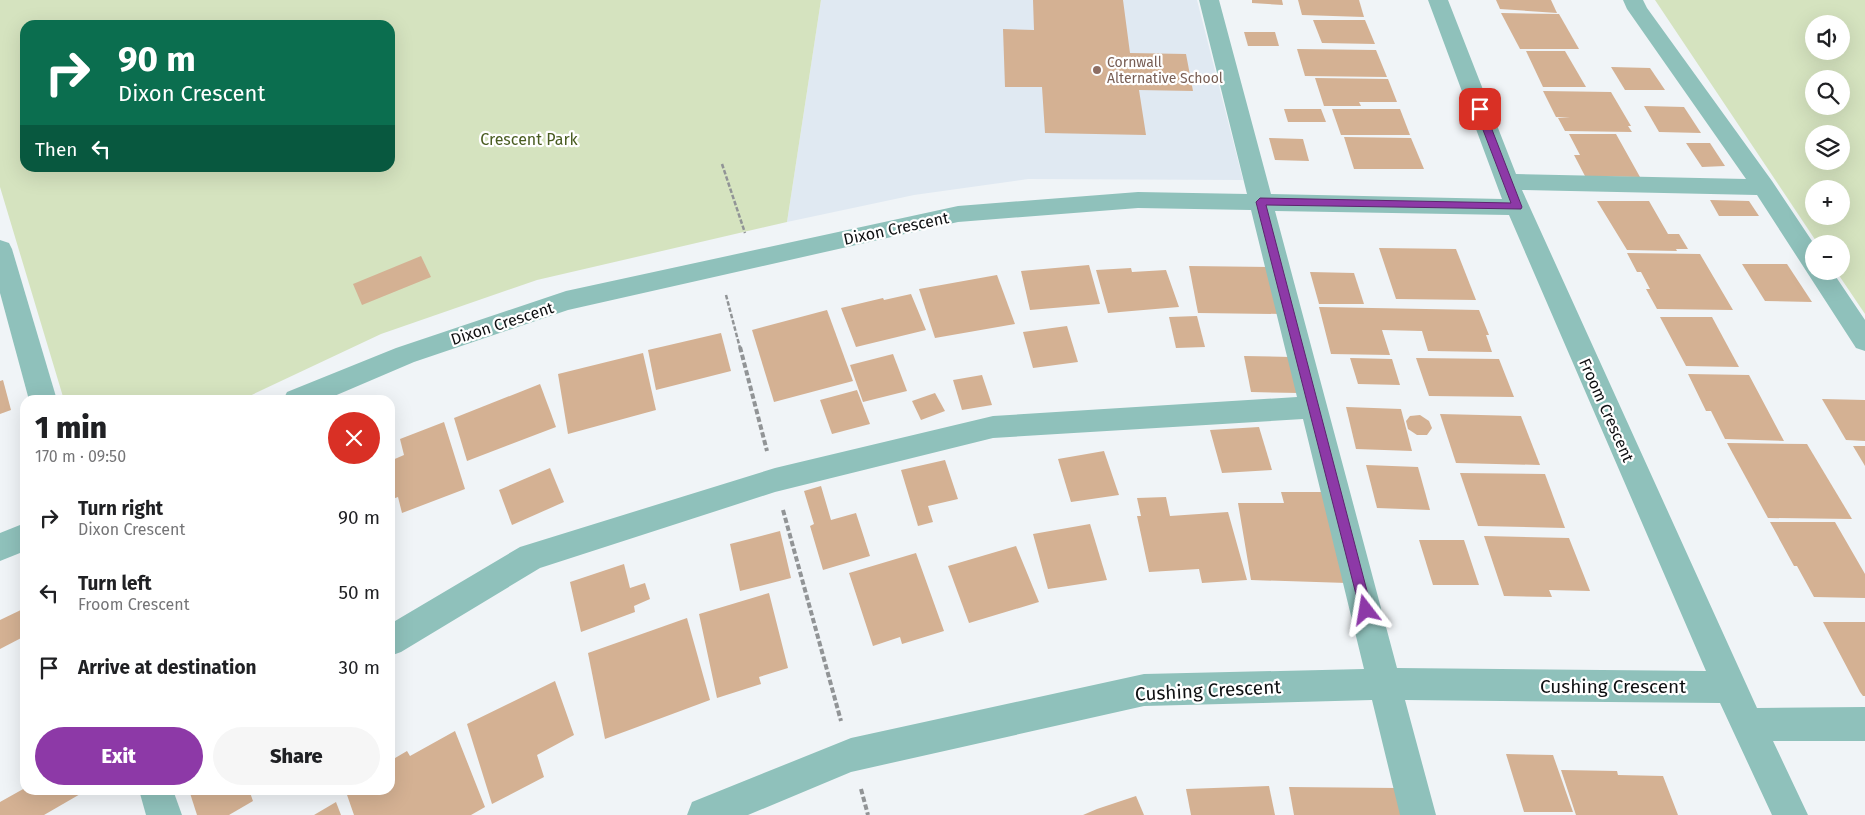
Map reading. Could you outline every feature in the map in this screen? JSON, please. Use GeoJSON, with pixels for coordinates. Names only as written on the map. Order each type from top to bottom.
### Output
{"type":"FeatureCollection","features":[{"type":"Feature","properties":{"kind":"street"},"geometry":{"type":"LineString","coordinates":[[1209,0],[1418,815]]}},
{"type":"Feature","properties":{"kind":"street","name":"Froom Crescent"},"geometry":{"type":"LineString","coordinates":[[1438,0],[1513,194],[1747,725],[1790,815]]}},
{"type":"Feature","properties":{"kind":"street"},"geometry":{"type":"LineString","coordinates":[[1633,0],[1637,9],[1764,187],[1805,249]]}},
{"type":"Feature","properties":{"kind":"street","name":"Dixon Crescent"},"geometry":{"type":"LineString","coordinates":[[309,395],[405,355],[566,301],[958,214],[1138,200],[1260,202],[1764,187]]}},
{"type":"Feature","properties":{"kind":"street"},"geometry":{"type":"LineString","coordinates":[[0,249],[42,395]]}},
{"type":"Feature","properties":{"kind":"street"},"geometry":{"type":"LineString","coordinates":[[1825,280],[1865,341]]}},
{"type":"Feature","properties":{"kind":"street"},"geometry":{"type":"LineString","coordinates":[[395,638],[531,557],[775,480],[992,427],[1313,407]]}},
{"type":"Feature","properties":{"kind":"street"},"geometry":{"type":"LineString","coordinates":[[0,548],[20,538]]}},
{"type":"Feature","properties":{"kind":"street","name":"Cushing Crescent"},"geometry":{"type":"LineString","coordinates":[[705,815],[851,755],[1144,690],[1385,684],[1730,686]]}},
{"type":"Feature","properties":{"kind":"street"},"geometry":{"type":"LineString","coordinates":[[1747,725],[1865,724]]}},
{"type":"Feature","properties":{"kind":"street"},"geometry":{"type":"LineString","coordinates":[[158,795],[164,815]]}},
{"type":"Feature","properties":{"kind":"path"},"geometry":{"type":"LineString","coordinates":[[722,164],[754,260]]}},
{"type":"Feature","properties":{"kind":"path"},"geometry":{"type":"LineString","coordinates":[[718,267],[868,815]]}},
{"type":"Feature","properties":{"kind":"shaded area"},"geometry":{"type":"Polygon","coordinates":[[[821,0],[1197,0],[1243,180],[1028,179],[914,195],[787,222],[821,0]]]}},
{"type":"Feature","properties":{"kind":"green space","name":"Crescent Park"},"geometry":{"type":"Polygon","coordinates":[[[0,0],[821,0],[787,222],[537,280],[381,334],[252,395],[62,395],[0,187],[0,0]]]}},
{"type":"Feature","properties":{"kind":"green space"},"geometry":{"type":"Polygon","coordinates":[[[1655,0],[1865,0],[1865,314],[1842,280],[1850,280],[1850,235],[1812,235],[1805,225],[1850,225],[1850,180],[1805,180],[1805,225],[1655,0]]]}},
{"type":"Feature","properties":{"kind":"building","name":"Cornwall Alternative School"},"geometry":{"type":"Polygon","coordinates":[[[1033,0],[1123,0],[1130,53],[1186,54],[1193,91],[1139,90],[1146,135],[1045,133],[1042,87],[1005,87],[1003,29],[1034,30],[1033,0]]]}},
{"type":"Feature","properties":{"kind":"building"},"geometry":{"type":"Polygon","coordinates":[[[1252,0],[1282,0],[1283,5],[1252,3],[1252,0]]]}},
{"type":"Feature","properties":{"kind":"building"},"geometry":{"type":"Polygon","coordinates":[[[1298,0],[1359,0],[1364,17],[1302,15],[1298,0]]]}},
{"type":"Feature","properties":{"kind":"building"},"geometry":{"type":"Polygon","coordinates":[[[1496,0],[1551,0],[1557,13],[1500,9],[1496,0]]]}},
{"type":"Feature","properties":{"kind":"building"},"geometry":{"type":"Polygon","coordinates":[[[1501,13],[1559,14],[1579,49],[1520,49],[1501,13]]]}},
{"type":"Feature","properties":{"kind":"building"},"geometry":{"type":"Polygon","coordinates":[[[1313,20],[1365,20],[1375,44],[1322,43],[1313,20]]]}},
{"type":"Feature","properties":{"kind":"building"},"geometry":{"type":"Polygon","coordinates":[[[1244,32],[1275,32],[1279,46],[1248,46],[1244,32]]]}},
{"type":"Feature","properties":{"kind":"building"},"geometry":{"type":"Polygon","coordinates":[[[1297,49],[1376,50],[1387,77],[1305,76],[1297,49]]]}},
{"type":"Feature","properties":{"kind":"building"},"geometry":{"type":"Polygon","coordinates":[[[1526,51],[1565,51],[1586,87],[1543,87],[1526,51]]]}},
{"type":"Feature","properties":{"kind":"building"},"geometry":{"type":"Polygon","coordinates":[[[1611,67],[1650,68],[1665,90],[1625,90],[1611,67]]]}},
{"type":"Feature","properties":{"kind":"building"},"geometry":{"type":"Polygon","coordinates":[[[1315,78],[1388,79],[1397,102],[1359,102],[1361,106],[1324,106],[1315,78]]]}},
{"type":"Feature","properties":{"kind":"building"},"geometry":{"type":"Polygon","coordinates":[[[1543,91],[1611,92],[1631,126],[1628,126],[1632,132],[1565,131],[1558,118],[1570,118],[1556,117],[1543,91]]]}},
{"type":"Feature","properties":{"kind":"building"},"geometry":{"type":"Polygon","coordinates":[[[1644,106],[1684,107],[1701,133],[1659,132],[1644,106]]]}},
{"type":"Feature","properties":{"kind":"building"},"geometry":{"type":"Polygon","coordinates":[[[1284,109],[1321,109],[1326,122],[1288,122],[1284,109]]]}},
{"type":"Feature","properties":{"kind":"building"},"geometry":{"type":"Polygon","coordinates":[[[1332,109],[1400,109],[1410,135],[1341,135],[1332,109]]]}},
{"type":"Feature","properties":{"kind":"building"},"geometry":{"type":"Polygon","coordinates":[[[1569,134],[1616,134],[1640,177],[1585,176],[1574,155],[1580,155],[1569,134]]]}},
{"type":"Feature","properties":{"kind":"building"},"geometry":{"type":"Polygon","coordinates":[[[1344,137],[1411,138],[1424,169],[1354,169],[1344,137]]]}},
{"type":"Feature","properties":{"kind":"building"},"geometry":{"type":"Polygon","coordinates":[[[1269,138],[1303,139],[1309,161],[1275,160],[1269,138]]]}},
{"type":"Feature","properties":{"kind":"building"},"geometry":{"type":"Polygon","coordinates":[[[1686,143],[1710,143],[1725,166],[1702,167],[1686,143]]]}},
{"type":"Feature","properties":{"kind":"building"},"geometry":{"type":"Polygon","coordinates":[[[1710,200],[1749,201],[1759,216],[1719,216],[1710,200]]]}},
{"type":"Feature","properties":{"kind":"building"},"geometry":{"type":"Polygon","coordinates":[[[1597,201],[1649,201],[1668,234],[1679,234],[1688,249],[1676,249],[1677,251],[1627,250],[1597,201]]]}},
{"type":"Feature","properties":{"kind":"building"},"geometry":{"type":"Polygon","coordinates":[[[1379,248],[1456,249],[1476,300],[1396,299],[1379,248]]]}},
{"type":"Feature","properties":{"kind":"building"},"geometry":{"type":"Polygon","coordinates":[[[1627,253],[1700,254],[1733,310],[1657,309],[1646,289],[1650,289],[1641,272],[1637,272],[1627,253]]]}},
{"type":"Feature","properties":{"kind":"building"},"geometry":{"type":"Polygon","coordinates":[[[421,256],[431,277],[362,305],[353,284],[421,256]]]}},
{"type":"Feature","properties":{"kind":"building"},"geometry":{"type":"Polygon","coordinates":[[[1742,264],[1787,264],[1812,302],[1765,301],[1742,264]]]}},
{"type":"Feature","properties":{"kind":"building"},"geometry":{"type":"Polygon","coordinates":[[[1089,265],[1100,304],[1030,310],[1021,271],[1089,265]]]}},
{"type":"Feature","properties":{"kind":"building"},"geometry":{"type":"Polygon","coordinates":[[[1189,266],[1270,267],[1282,314],[1198,313],[1189,266]]]}},
{"type":"Feature","properties":{"kind":"building"},"geometry":{"type":"Polygon","coordinates":[[[1131,268],[1132,272],[1166,270],[1179,307],[1108,313],[1096,270],[1131,268]]]}},
{"type":"Feature","properties":{"kind":"building"},"geometry":{"type":"Polygon","coordinates":[[[1310,272],[1354,273],[1364,304],[1319,304],[1310,272]]]}},
{"type":"Feature","properties":{"kind":"building"},"geometry":{"type":"Polygon","coordinates":[[[997,275],[1015,324],[935,338],[919,289],[997,275]]]}},
{"type":"Feature","properties":{"kind":"building"},"geometry":{"type":"Polygon","coordinates":[[[911,294],[926,330],[856,347],[841,308],[883,298],[884,300],[911,294]]]}},
{"type":"Feature","properties":{"kind":"building"},"geometry":{"type":"Polygon","coordinates":[[[1319,307],[1479,310],[1489,335],[1486,335],[1492,352],[1428,351],[1422,331],[1382,330],[1390,355],[1331,354],[1319,307]]]}},
{"type":"Feature","properties":{"kind":"building"},"geometry":{"type":"Polygon","coordinates":[[[827,310],[853,381],[774,402],[752,330],[827,310]]]}},
{"type":"Feature","properties":{"kind":"building"},"geometry":{"type":"Polygon","coordinates":[[[1197,316],[1205,347],[1176,348],[1169,317],[1197,316]]]}},
{"type":"Feature","properties":{"kind":"building"},"geometry":{"type":"Polygon","coordinates":[[[1660,317],[1712,317],[1739,367],[1686,366],[1660,317]]]}},
{"type":"Feature","properties":{"kind":"building"},"geometry":{"type":"Polygon","coordinates":[[[1067,326],[1078,362],[1033,368],[1023,332],[1067,326]]]}},
{"type":"Feature","properties":{"kind":"building"},"geometry":{"type":"Polygon","coordinates":[[[721,333],[731,371],[656,390],[648,350],[721,333]]]}},
{"type":"Feature","properties":{"kind":"building"},"geometry":{"type":"Polygon","coordinates":[[[643,353],[656,410],[568,434],[558,374],[643,353]]]}},
{"type":"Feature","properties":{"kind":"building"},"geometry":{"type":"Polygon","coordinates":[[[893,354],[907,391],[863,402],[850,365],[893,354]]]}},
{"type":"Feature","properties":{"kind":"building"},"geometry":{"type":"Polygon","coordinates":[[[1244,356],[1291,357],[1300,393],[1251,392],[1244,356]]]}},
{"type":"Feature","properties":{"kind":"building"},"geometry":{"type":"Polygon","coordinates":[[[1350,358],[1392,359],[1400,385],[1358,384],[1350,358]]]}},
{"type":"Feature","properties":{"kind":"building"},"geometry":{"type":"Polygon","coordinates":[[[1416,358],[1499,359],[1514,397],[1429,396],[1416,358]]]}},
{"type":"Feature","properties":{"kind":"building"},"geometry":{"type":"Polygon","coordinates":[[[1688,374],[1749,375],[1784,441],[1725,439],[1711,411],[1706,411],[1688,374]]]}},
{"type":"Feature","properties":{"kind":"building"},"geometry":{"type":"Polygon","coordinates":[[[982,375],[992,405],[962,410],[953,380],[982,375]]]}},
{"type":"Feature","properties":{"kind":"building"},"geometry":{"type":"Polygon","coordinates":[[[3,380],[11,410],[0,414],[0,381],[3,380]]]}},
{"type":"Feature","properties":{"kind":"building"},"geometry":{"type":"Polygon","coordinates":[[[540,384],[556,427],[467,461],[454,418],[540,384]]]}},
{"type":"Feature","properties":{"kind":"building"},"geometry":{"type":"Polygon","coordinates":[[[857,390],[870,424],[832,434],[820,400],[857,390]]]}},
{"type":"Feature","properties":{"kind":"building"},"geometry":{"type":"Polygon","coordinates":[[[935,393],[945,411],[921,420],[912,401],[935,393]]]}},
{"type":"Feature","properties":{"kind":"building"},"geometry":{"type":"Polygon","coordinates":[[[1822,399],[1865,400],[1865,441],[1846,440],[1822,399]]]}},
{"type":"Feature","properties":{"kind":"building"},"geometry":{"type":"Polygon","coordinates":[[[1346,407],[1401,409],[1412,451],[1356,449],[1346,407]]]}},
{"type":"Feature","properties":{"kind":"building"},"geometry":{"type":"Polygon","coordinates":[[[1440,414],[1521,416],[1540,465],[1456,463],[1440,414]]]}},
{"type":"Feature","properties":{"kind":"building"},"geometry":{"type":"Polygon","coordinates":[[[1420,415],[1429,421],[1432,428],[1427,435],[1417,435],[1408,429],[1406,421],[1410,416],[1420,415]]]}},
{"type":"Feature","properties":{"kind":"building"},"geometry":{"type":"Polygon","coordinates":[[[444,422],[465,489],[402,513],[398,497],[395,498],[395,459],[404,455],[400,439],[444,422]]]}},
{"type":"Feature","properties":{"kind":"building"},"geometry":{"type":"Polygon","coordinates":[[[1259,427],[1272,470],[1222,473],[1210,430],[1259,427]]]}},
{"type":"Feature","properties":{"kind":"building"},"geometry":{"type":"Polygon","coordinates":[[[1727,443],[1807,444],[1852,519],[1768,518],[1727,443]]]}},
{"type":"Feature","properties":{"kind":"building"},"geometry":{"type":"Polygon","coordinates":[[[1853,446],[1865,446],[1865,466],[1853,446]]]}},
{"type":"Feature","properties":{"kind":"building"},"geometry":{"type":"Polygon","coordinates":[[[1104,451],[1119,495],[1071,502],[1058,459],[1104,451]]]}},
{"type":"Feature","properties":{"kind":"building"},"geometry":{"type":"Polygon","coordinates":[[[945,460],[958,499],[928,506],[933,522],[918,526],[901,470],[945,460]]]}},
{"type":"Feature","properties":{"kind":"building"},"geometry":{"type":"Polygon","coordinates":[[[1366,465],[1418,467],[1430,510],[1377,508],[1366,465]]]}},
{"type":"Feature","properties":{"kind":"building"},"geometry":{"type":"Polygon","coordinates":[[[550,468],[564,502],[512,525],[499,490],[550,468]]]}},
{"type":"Feature","properties":{"kind":"building"},"geometry":{"type":"Polygon","coordinates":[[[1460,473],[1545,474],[1565,528],[1478,526],[1460,473]]]}},
{"type":"Feature","properties":{"kind":"building"},"geometry":{"type":"Polygon","coordinates":[[[821,486],[831,520],[856,513],[870,556],[823,570],[810,526],[814,524],[804,491],[821,486]]]}},
{"type":"Feature","properties":{"kind":"building"},"geometry":{"type":"Polygon","coordinates":[[[1281,492],[1322,492],[1347,583],[1251,580],[1238,503],[1284,503],[1281,492]]]}},
{"type":"Feature","properties":{"kind":"building"},"geometry":{"type":"Polygon","coordinates":[[[1166,497],[1170,516],[1228,512],[1247,580],[1202,583],[1199,569],[1149,572],[1137,516],[1141,516],[1137,498],[1166,497]]]}},
{"type":"Feature","properties":{"kind":"building"},"geometry":{"type":"Polygon","coordinates":[[[1770,522],[1835,522],[1865,574],[1865,598],[1814,597],[1797,566],[1794,566],[1770,522]]]}},
{"type":"Feature","properties":{"kind":"building"},"geometry":{"type":"Polygon","coordinates":[[[1090,524],[1107,580],[1048,589],[1033,534],[1090,524]]]}},
{"type":"Feature","properties":{"kind":"building"},"geometry":{"type":"Polygon","coordinates":[[[780,531],[791,578],[740,591],[730,544],[780,531]]]}},
{"type":"Feature","properties":{"kind":"building"},"geometry":{"type":"Polygon","coordinates":[[[1484,536],[1569,538],[1590,591],[1549,590],[1552,597],[1504,596],[1484,536]]]}},
{"type":"Feature","properties":{"kind":"building"},"geometry":{"type":"Polygon","coordinates":[[[1419,540],[1464,540],[1479,585],[1433,585],[1419,540]]]}},
{"type":"Feature","properties":{"kind":"building"},"geometry":{"type":"Polygon","coordinates":[[[1016,546],[1039,602],[969,623],[948,566],[1016,546]]]}},
{"type":"Feature","properties":{"kind":"building"},"geometry":{"type":"Polygon","coordinates":[[[916,553],[944,631],[902,644],[900,637],[873,646],[849,573],[916,553]]]}},
{"type":"Feature","properties":{"kind":"building"},"geometry":{"type":"Polygon","coordinates":[[[624,564],[630,588],[645,583],[650,599],[634,606],[635,612],[581,632],[570,582],[624,564]]]}},
{"type":"Feature","properties":{"kind":"building"},"geometry":{"type":"Polygon","coordinates":[[[769,593],[788,668],[759,677],[761,684],[717,698],[699,614],[769,593]]]}},
{"type":"Feature","properties":{"kind":"building"},"geometry":{"type":"Polygon","coordinates":[[[20,610],[20,639],[0,649],[0,620],[20,610]]]}},
{"type":"Feature","properties":{"kind":"building"},"geometry":{"type":"Polygon","coordinates":[[[687,618],[710,700],[605,739],[588,653],[687,618]]]}},
{"type":"Feature","properties":{"kind":"building"},"geometry":{"type":"Polygon","coordinates":[[[1823,622],[1865,622],[1865,696],[1860,692],[1823,622]]]}},
{"type":"Feature","properties":{"kind":"building"},"geometry":{"type":"Polygon","coordinates":[[[555,681],[574,735],[537,755],[544,777],[492,804],[467,724],[555,681]]]}},
{"type":"Feature","properties":{"kind":"building"},"geometry":{"type":"Polygon","coordinates":[[[455,731],[485,807],[471,815],[354,815],[347,795],[395,795],[395,758],[407,751],[410,756],[455,731]]]}},
{"type":"Feature","properties":{"kind":"building"},"geometry":{"type":"Polygon","coordinates":[[[1506,754],[1553,755],[1573,812],[1524,812],[1506,754]]]}},
{"type":"Feature","properties":{"kind":"building"},"geometry":{"type":"Polygon","coordinates":[[[1561,770],[1617,771],[1618,775],[1663,776],[1678,815],[1576,815],[1561,770]]]}},
{"type":"Feature","properties":{"kind":"building"},"geometry":{"type":"Polygon","coordinates":[[[1269,786],[1275,815],[1191,815],[1186,789],[1269,786]]]}},
{"type":"Feature","properties":{"kind":"building"},"geometry":{"type":"Polygon","coordinates":[[[1289,787],[1398,788],[1404,815],[1294,815],[1289,787]]]}},
{"type":"Feature","properties":{"kind":"building"},"geometry":{"type":"Polygon","coordinates":[[[20,791],[20,795],[79,795],[44,815],[0,815],[0,802],[20,791]]]}},
{"type":"Feature","properties":{"kind":"building"},"geometry":{"type":"Polygon","coordinates":[[[191,795],[251,795],[253,801],[229,815],[197,815],[191,795]]]}},
{"type":"Feature","properties":{"kind":"building"},"geometry":{"type":"Polygon","coordinates":[[[1136,796],[1144,815],[1083,815],[1097,809],[1136,796]]]}},
{"type":"Feature","properties":{"kind":"building"},"geometry":{"type":"Polygon","coordinates":[[[336,802],[341,815],[314,815],[336,802]]]}},
{"type":"Feature","properties":{"kind":"place","name":"Cornwall Alternative School"},"geometry":{"type":"Point","coordinates":[1097,70]}},
{"type":"Feature","properties":{"kind":"route"},"geometry":{"type":"LineString","coordinates":[[1366,610],[1260,202],[1517,207],[1480,109]]}}]}
